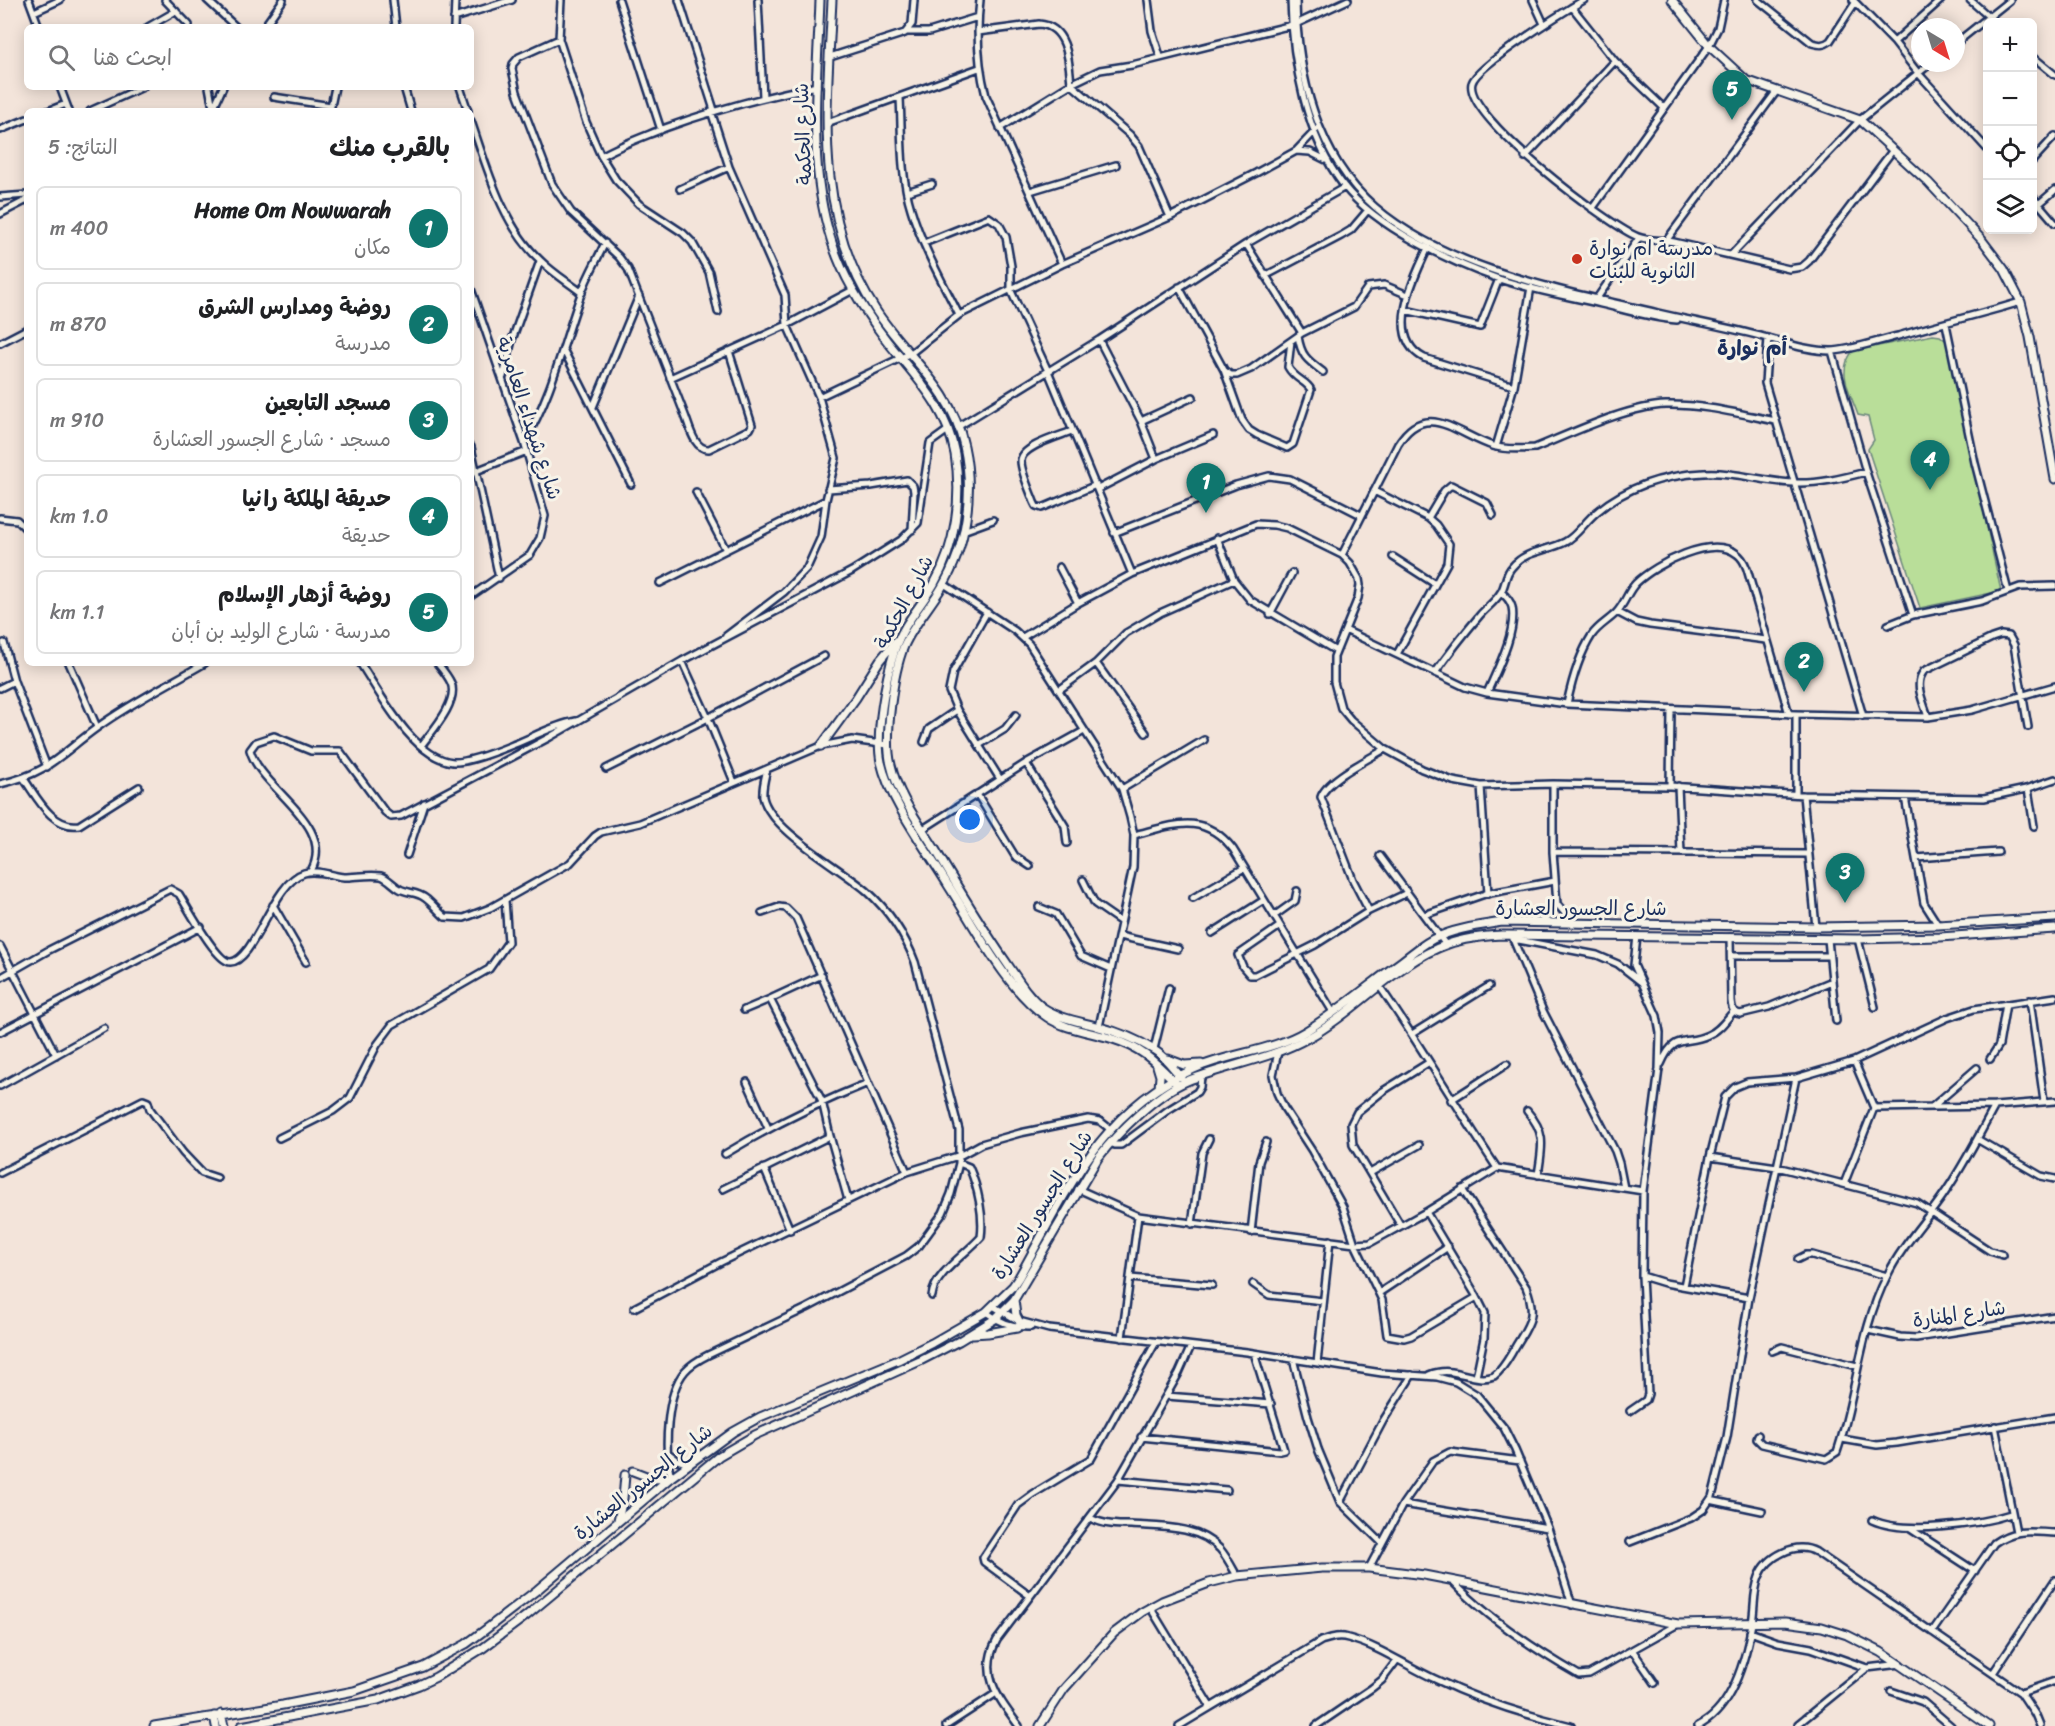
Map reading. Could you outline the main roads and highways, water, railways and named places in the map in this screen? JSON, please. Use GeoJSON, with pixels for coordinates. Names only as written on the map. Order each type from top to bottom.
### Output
{"type":"FeatureCollection","features":[{"type":"Feature","properties":{"kind":"main road","name":"شارع الحكمة"},"geometry":{"type":"LineString","coordinates":[[820,0],[816,150],[822,203],[835,250],[853,290],[886,340],[922,382],[944,418],[957,472],[958,494],[946,560],[934,583],[898,638],[890,665],[879,744],[881,762],[887,780],[905,815],[1000,966],[1037,1010],[1055,1022],[1122,1042],[1159,1058],[1186,1082]]}},
{"type":"Feature","properties":{"kind":"main road","name":"شارع الحكمة"},"geometry":{"type":"LineString","coordinates":[[832,0],[826,149],[832,200],[848,256],[861,287],[874,307],[937,386],[959,426],[968,468],[968,507],[956,556],[944,584],[903,649],[894,689],[888,746],[895,778],[922,829],[965,900],[1027,992],[1041,1006],[1059,1016],[1123,1035],[1154,1049],[1178,1086]]}},
{"type":"Feature","properties":{"kind":"main road"},"geometry":{"type":"LineString","coordinates":[[1672,0],[1709,46],[1742,77],[1776,92],[1836,110],[1860,120],[1928,182],[1982,240],[2004,269],[2021,302],[2030,337],[2055,479]]}},
{"type":"Feature","properties":{"kind":"main road"},"geometry":{"type":"LineString","coordinates":[[821,746],[880,660],[898,638]]}},
{"type":"Feature","properties":{"kind":"main road"},"geometry":{"type":"LineString","coordinates":[[2054,918],[2055,929]]}},
{"type":"Feature","properties":{"kind":"main road","name":"شارع الجسور العشارة"},"geometry":{"type":"LineString","coordinates":[[154,1726],[354,1691],[423,1668],[485,1630],[537,1590],[671,1477],[716,1443],[747,1424],[898,1360],[986,1312],[1019,1277],[1074,1178],[1098,1143],[1110,1129],[1159,1088],[1172,1079],[1206,1064],[1296,1036],[1439,936],[1485,924],[1542,922],[1816,927],[1938,925],[2054,918]]}},
{"type":"Feature","properties":{"kind":"main road","name":"شارع الجسور العشارة"},"geometry":{"type":"LineString","coordinates":[[241,1726],[378,1700],[436,1677],[483,1648],[526,1616],[700,1470],[736,1445],[920,1361],[973,1334],[995,1319],[1014,1300],[1098,1158],[1137,1117],[1186,1082],[1278,1052],[1320,1031],[1423,956],[1446,945],[1502,934],[1858,939],[1940,937],[2055,929]]}},
{"type":"Feature","properties":{"kind":"main road"},"geometry":{"type":"LineString","coordinates":[[1159,1088],[1159,1058],[1184,1065],[1206,1064]]}},
{"type":"Feature","properties":{"kind":"main road"},"geometry":{"type":"LineString","coordinates":[[973,1334],[988,1333],[1018,1324],[1014,1300]]}},
{"type":"Feature","properties":{"kind":"main road"},"geometry":{"type":"LineString","coordinates":[[633,1470],[647,1478],[671,1477]]}},
{"type":"Feature","properties":{"kind":"main road"},"geometry":{"type":"LineString","coordinates":[[617,1522],[623,1499],[625,1475]]}},
{"type":"Feature","properties":{"kind":"main road"},"geometry":{"type":"LineString","coordinates":[[648,1496],[656,1508]]}},
{"type":"Feature","properties":{"kind":"main road"},"geometry":{"type":"LineString","coordinates":[[639,1504],[645,1516]]}},
{"type":"Feature","properties":{"kind":"main road"},"geometry":{"type":"LineString","coordinates":[[1040,1726],[1064,1689],[1114,1633],[1162,1601],[1209,1583],[1238,1576],[1313,1569],[1369,1568],[1424,1575],[1678,1624],[1785,1622],[1822,1628],[1847,1635],[1866,1644],[1900,1664],[1989,1726]]}},
{"type":"Feature","properties":{"kind":"main road"},"geometry":{"type":"LineString","coordinates":[[216,1726],[217,1715]]}},
{"type":"Feature","properties":{"kind":"main road"},"geometry":{"type":"LineString","coordinates":[[217,1715],[224,1726]]}},
{"type":"Feature","properties":{"kind":"main road"},"geometry":{"type":"LineString","coordinates":[[271,1726],[288,1717]]}},
{"type":"Feature","properties":{"kind":"place","name":"روضة أزهار الإسلام"},"geometry":{"type":"Point","coordinates":[1732,120]}},
{"type":"Feature","properties":{"kind":"place","name":"مدرسة ام نوارة الثانوية للبنات"},"geometry":{"type":"Point","coordinates":[1577,259]}},
{"type":"Feature","properties":{"kind":"place","name":"حديقة الملكة رانيا"},"geometry":{"type":"Point","coordinates":[1930,490]}},
{"type":"Feature","properties":{"kind":"place","name":"Home Om Nowwarah"},"geometry":{"type":"Point","coordinates":[1206,513]}},
{"type":"Feature","properties":{"kind":"place","name":"روضة ومدارس الشرق"},"geometry":{"type":"Point","coordinates":[1804,692]}},
{"type":"Feature","properties":{"kind":"place","name":"مسجد التابعين"},"geometry":{"type":"Point","coordinates":[1845,903]}},
{"type":"Feature","properties":{"kind":"district","name":"أم نوارة"},"geometry":{"type":"Point","coordinates":[1752,348]}}]}
